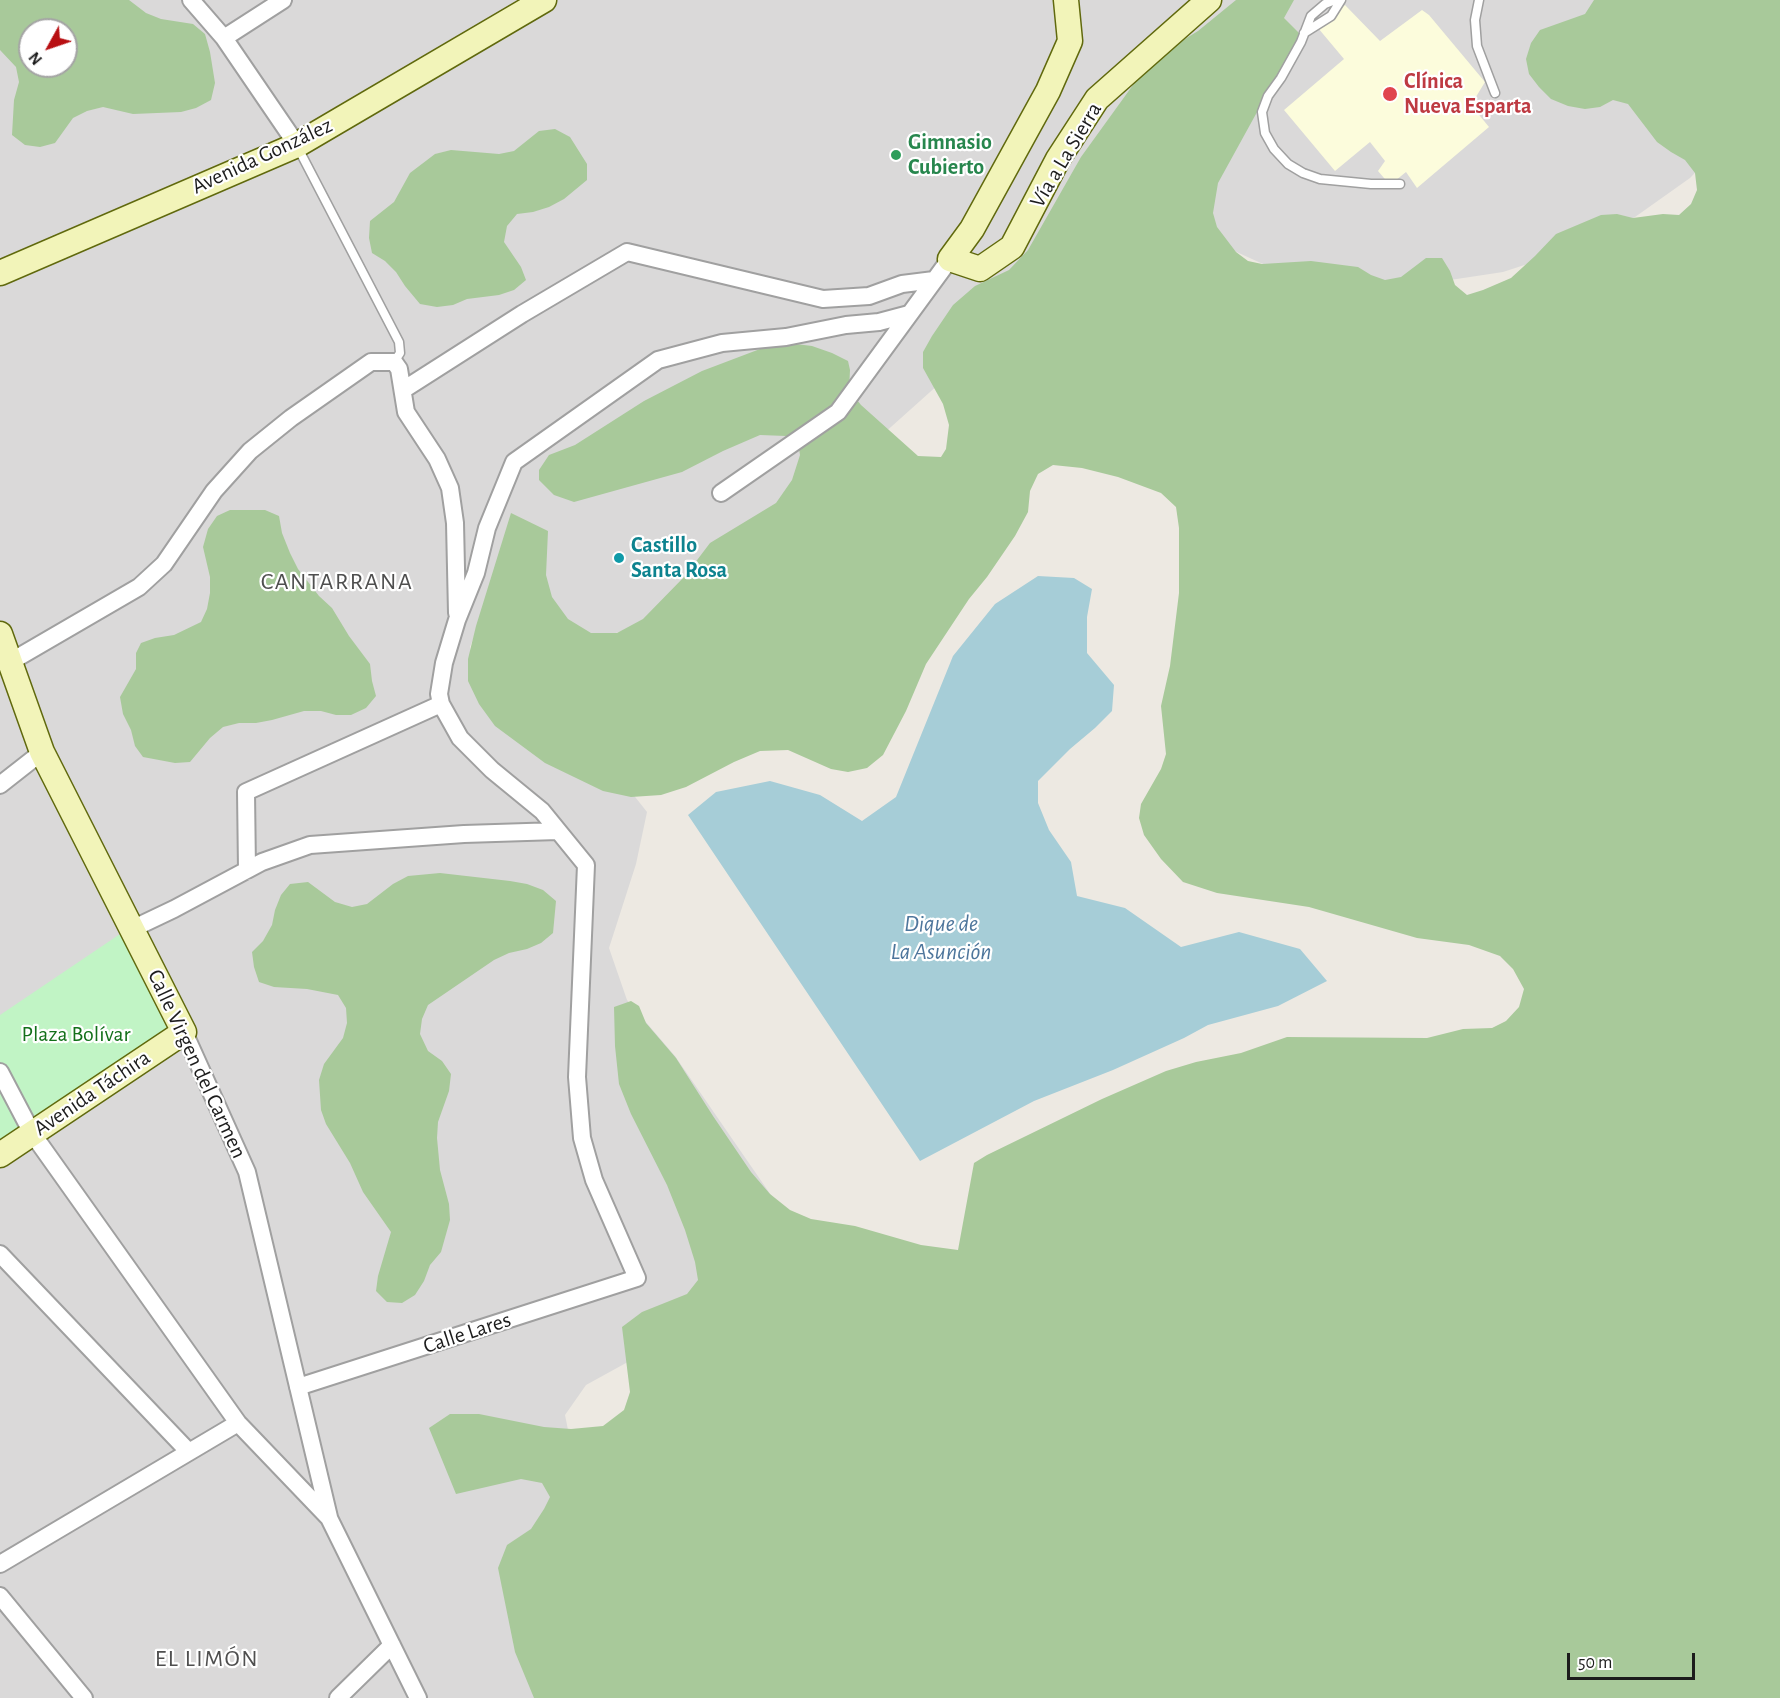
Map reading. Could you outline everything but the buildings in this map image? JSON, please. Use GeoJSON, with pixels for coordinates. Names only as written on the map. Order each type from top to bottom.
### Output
{"type":"FeatureCollection","features":[{"type":"Feature","properties":{"kind":"street"},"geometry":{"type":"LineString","coordinates":[[191,0],[224,38],[297,145]]}},
{"type":"Feature","properties":{"kind":"street"},"geometry":{"type":"LineString","coordinates":[[224,38],[283,0]]}},
{"type":"Feature","properties":{"kind":"street","name":"Avenida González"},"geometry":{"type":"LineString","coordinates":[[0,273],[297,145],[544,0]]}},
{"type":"Feature","properties":{"kind":"street"},"geometry":{"type":"LineString","coordinates":[[721,493],[838,412],[972,229],[1048,91],[1070,41],[1066,0]]}},
{"type":"Feature","properties":{"kind":"street","name":"Vía a La Sierra"},"geometry":{"type":"LineString","coordinates":[[950,259],[980,269],[1012,247],[1058,159],[1097,99],[1209,0]]}},
{"type":"Feature","properties":{"kind":"street"},"geometry":{"type":"LineString","coordinates":[[403,390],[522,314],[627,252],[823,299],[869,296],[902,285],[934,280]]}},
{"type":"Feature","properties":{"kind":"street"},"geometry":{"type":"LineString","coordinates":[[558,831],[542,811],[492,771],[460,738],[441,704],[439,694],[444,663],[457,620],[476,573],[487,528],[514,462],[658,360],[722,343],[786,337],[846,325],[879,322],[909,314]]}},
{"type":"Feature","properties":{"kind":"street"},"geometry":{"type":"LineString","coordinates":[[10,662],[139,587],[164,564],[214,491],[250,451],[291,418],[371,362],[394,362],[399,369],[406,412],[437,459],[450,488],[455,523],[457,620]]}},
{"type":"Feature","properties":{"kind":"street","name":"Calle Virgen del Carmen"},"geometry":{"type":"LineString","coordinates":[[0,634],[42,752],[184,1032],[247,1172],[329,1518]]}},
{"type":"Feature","properties":{"kind":"street"},"geometry":{"type":"LineString","coordinates":[[248,870],[246,792],[441,704]]}},
{"type":"Feature","properties":{"kind":"street"},"geometry":{"type":"LineString","coordinates":[[0,785],[42,752]]}},
{"type":"Feature","properties":{"kind":"street"},"geometry":{"type":"LineString","coordinates":[[132,928],[174,909],[262,862],[310,845],[464,834],[558,831]]}},
{"type":"Feature","properties":{"kind":"street","name":"Calle Lares"},"geometry":{"type":"LineString","coordinates":[[298,1387],[637,1278],[594,1180],[582,1138],[577,1077],[586,865],[558,831]]}},
{"type":"Feature","properties":{"kind":"street","name":"Avenida Táchira"},"geometry":{"type":"LineString","coordinates":[[0,1155],[184,1032]]}},
{"type":"Feature","properties":{"kind":"street"},"geometry":{"type":"LineString","coordinates":[[0,1072],[32,1133],[238,1423],[329,1518],[418,1698]]}},
{"type":"Feature","properties":{"kind":"street"},"geometry":{"type":"LineString","coordinates":[[0,1254],[188,1451]]}},
{"type":"Feature","properties":{"kind":"street"},"geometry":{"type":"LineString","coordinates":[[0,1564],[238,1423]]}},
{"type":"Feature","properties":{"kind":"street"},"geometry":{"type":"LineString","coordinates":[[0,1596],[84,1698]]}},
{"type":"Feature","properties":{"kind":"street"},"geometry":{"type":"LineString","coordinates":[[338,1698],[392,1645]]}},
{"type":"Feature","properties":{"kind":"lane"},"geometry":{"type":"LineString","coordinates":[[1335,0],[1325,4],[1311,16],[1301,42],[1268,96],[1262,112],[1265,133],[1274,149],[1288,164],[1303,173],[1320,179],[1371,184],[1400,184]]}},
{"type":"Feature","properties":{"kind":"lane"},"geometry":{"type":"LineString","coordinates":[[1304,33],[1331,15],[1341,0]]}},
{"type":"Feature","properties":{"kind":"lane"},"geometry":{"type":"LineString","coordinates":[[1479,0],[1475,20],[1477,46],[1495,93]]}},
{"type":"Feature","properties":{"kind":"lane"},"geometry":{"type":"LineString","coordinates":[[297,145],[399,342],[400,353],[394,362]]}},
{"type":"Feature","properties":{"kind":"shaded area"},"geometry":{"type":"Polygon","coordinates":[[[0,0],[1780,0],[1780,85],[1690,178],[1604,239],[1503,272],[1417,285],[1307,284],[1219,244],[958,367],[882,435],[649,624],[601,637],[561,626],[497,576],[470,647],[478,691],[617,774],[647,812],[636,864],[609,948],[627,1000],[675,1056],[793,1227],[646,1352],[586,1385],[565,1415],[585,1514],[672,1698],[0,1698],[0,0]]]}},
{"type":"Feature","properties":{"kind":"shaded area","name":"Clínica Nueva Esparta"},"geometry":{"type":"Polygon","coordinates":[[[1345,5],[1380,41],[1422,10],[1429,15],[1485,82],[1471,105],[1489,127],[1417,188],[1406,172],[1390,185],[1378,171],[1385,161],[1370,142],[1335,171],[1284,110],[1344,59],[1318,28],[1345,5]]]}},
{"type":"Feature","properties":{"kind":"green space"},"geometry":{"type":"Polygon","coordinates":[[[0,0],[129,0],[146,13],[161,19],[193,24],[205,34],[215,83],[211,100],[196,108],[181,112],[133,114],[103,107],[87,111],[73,118],[55,143],[40,147],[25,145],[12,135],[18,78],[78,78],[78,18],[18,18],[18,77],[16,67],[0,50],[0,0]]]}},
{"type":"Feature","properties":{"kind":"green space"},"geometry":{"type":"Polygon","coordinates":[[[1236,0],[1294,0],[1284,18],[1300,34],[1218,183],[1213,213],[1217,227],[1236,252],[1248,261],[1262,264],[1311,261],[1358,267],[1385,280],[1401,277],[1426,258],[1442,258],[1455,285],[1467,295],[1511,278],[1556,234],[1601,215],[1617,214],[1633,218],[1663,214],[1679,215],[1691,204],[1697,190],[1695,173],[1685,160],[1657,142],[1628,104],[1613,100],[1600,107],[1585,109],[1568,106],[1551,99],[1539,87],[1529,74],[1526,59],[1531,43],[1540,30],[1585,14],[1594,0],[1780,0],[1780,1698],[534,1698],[515,1652],[498,1568],[507,1545],[531,1529],[550,1497],[542,1483],[521,1479],[456,1494],[429,1428],[450,1414],[479,1414],[544,1427],[571,1429],[603,1426],[624,1410],[630,1392],[622,1327],[642,1312],[687,1294],[698,1280],[685,1230],[667,1185],[631,1114],[619,1084],[614,1007],[631,1001],[639,1006],[646,1023],[676,1058],[751,1172],[770,1194],[790,1210],[811,1219],[855,1226],[921,1245],[958,1250],[974,1163],[1102,1099],[1166,1071],[1241,1053],[1287,1037],[1427,1038],[1463,1029],[1492,1028],[1506,1021],[1519,1007],[1524,989],[1513,969],[1500,956],[1469,945],[1417,938],[1309,907],[1217,893],[1183,882],[1161,859],[1144,835],[1139,818],[1141,804],[1161,769],[1166,754],[1161,706],[1170,666],[1179,593],[1179,528],[1176,507],[1161,493],[1118,477],[1082,468],[1053,465],[1038,474],[1030,491],[1028,512],[1015,536],[969,599],[926,664],[906,711],[883,755],[867,768],[848,772],[831,769],[788,750],[760,751],[686,787],[661,795],[631,797],[603,791],[545,763],[495,726],[479,704],[468,681],[468,659],[476,626],[511,513],[548,531],[546,575],[552,597],[568,619],[591,633],[617,633],[643,619],[685,576],[710,543],[776,503],[792,480],[800,455],[798,442],[786,436],[760,435],[682,472],[574,502],[554,495],[539,480],[539,470],[549,455],[575,445],[644,401],[702,371],[760,349],[788,343],[812,346],[832,353],[848,361],[849,390],[861,405],[918,456],[941,457],[946,449],[949,425],[943,404],[923,368],[923,352],[932,336],[953,305],[975,286],[1009,270],[1028,250],[1081,157],[1146,67],[1167,50],[1198,31],[1236,0]]]}},
{"type":"Feature","properties":{"kind":"green space"},"geometry":{"type":"Polygon","coordinates":[[[555,129],[570,137],[587,164],[587,180],[564,199],[549,207],[517,214],[507,226],[504,242],[521,267],[526,280],[514,290],[499,295],[467,299],[453,305],[437,307],[420,304],[396,272],[372,253],[369,238],[370,221],[394,202],[410,173],[435,154],[451,150],[499,154],[514,151],[539,131],[555,129]]]}},
{"type":"Feature","properties":{"kind":"green space"},"geometry":{"type":"Polygon","coordinates":[[[230,510],[265,510],[279,516],[282,533],[298,569],[319,596],[332,608],[370,664],[376,696],[366,708],[351,715],[304,711],[272,720],[223,727],[210,738],[190,762],[175,763],[143,757],[135,746],[131,730],[123,714],[120,697],[136,669],[136,653],[141,643],[174,635],[201,622],[207,609],[210,593],[210,577],[203,547],[208,529],[217,516],[230,510]]]}},
{"type":"Feature","properties":{"kind":"green space"},"geometry":{"type":"Polygon","coordinates":[[[440,873],[510,881],[543,890],[556,901],[553,933],[541,943],[494,960],[428,1005],[422,1019],[420,1034],[428,1051],[442,1061],[451,1074],[449,1091],[438,1122],[437,1138],[440,1170],[449,1204],[450,1220],[441,1252],[430,1265],[415,1295],[402,1303],[387,1302],[376,1291],[391,1232],[363,1192],[350,1163],[326,1124],[321,1110],[319,1080],[324,1064],[343,1038],[347,1023],[346,1008],[338,995],[307,989],[274,987],[259,982],[252,952],[263,941],[272,925],[281,895],[290,884],[308,882],[335,902],[352,907],[367,904],[393,884],[408,876],[440,873]]]}},
{"type":"Feature","properties":{"kind":"green space","name":"Plaza Bolívar"},"geometry":{"type":"Polygon","coordinates":[[[120,934],[173,1040],[0,1155],[0,1015],[120,934]]]}},
{"type":"Feature","properties":{"kind":"water","name":"Dique de La Asunción"},"geometry":{"type":"Polygon","coordinates":[[[1038,576],[1074,578],[1092,589],[1087,617],[1087,653],[1114,685],[1112,711],[1038,781],[1038,803],[1049,830],[1071,862],[1077,896],[1125,908],[1181,947],[1239,932],[1300,949],[1327,981],[1278,1006],[1208,1025],[1113,1070],[1034,1101],[920,1161],[688,815],[716,792],[770,781],[820,795],[862,821],[896,797],[953,656],[995,604],[1038,576]]]}},
{"type":"Feature","properties":{"kind":"place","name":"Clínica Nueva Esparta"},"geometry":{"type":"Point","coordinates":[1390,94]}},
{"type":"Feature","properties":{"kind":"place","name":"Gimnasio Cubierto"},"geometry":{"type":"Point","coordinates":[896,155]}},
{"type":"Feature","properties":{"kind":"place","name":"Castillo Santa Rosa"},"geometry":{"type":"Point","coordinates":[619,558]}},
{"type":"Feature","properties":{"kind":"district","name":"CANTARRANA"},"geometry":{"type":"Point","coordinates":[337,582]}},
{"type":"Feature","properties":{"kind":"district","name":"EL LIMÓN"},"geometry":{"type":"Point","coordinates":[207,1659]}}]}
